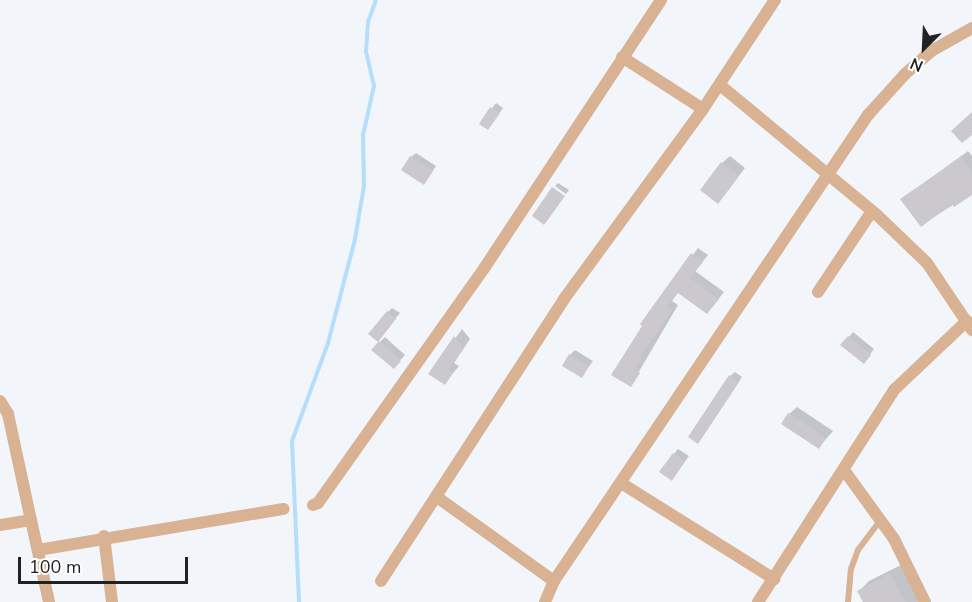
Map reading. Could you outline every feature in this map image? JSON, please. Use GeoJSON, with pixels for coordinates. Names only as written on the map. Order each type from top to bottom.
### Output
{"type":"FeatureCollection","features":[{"type":"Feature","properties":{"kind":"street"},"geometry":{"type":"LineString","coordinates":[[313,505],[318,503],[486,267],[661,0]]}},
{"type":"Feature","properties":{"kind":"street"},"geometry":{"type":"LineString","coordinates":[[381,581],[564,299],[720,85],[775,0]]}},
{"type":"Feature","properties":{"kind":"street"},"geometry":{"type":"LineString","coordinates":[[545,602],[554,581],[868,115],[904,74],[933,50],[972,27]]}},
{"type":"Feature","properties":{"kind":"street"},"geometry":{"type":"LineString","coordinates":[[622,57],[703,109]]}},
{"type":"Feature","properties":{"kind":"street"},"geometry":{"type":"LineString","coordinates":[[720,85],[872,211],[927,263],[970,325],[895,389],[758,602]]}},
{"type":"Feature","properties":{"kind":"street"},"geometry":{"type":"LineString","coordinates":[[818,292],[872,211]]}},
{"type":"Feature","properties":{"kind":"street"},"geometry":{"type":"LineString","coordinates":[[0,401],[8,414],[49,602]]}},
{"type":"Feature","properties":{"kind":"street"},"geometry":{"type":"LineString","coordinates":[[844,470],[894,539],[925,602]]}},
{"type":"Feature","properties":{"kind":"street"},"geometry":{"type":"LineString","coordinates":[[621,483],[774,579]]}},
{"type":"Feature","properties":{"kind":"street"},"geometry":{"type":"LineString","coordinates":[[437,496],[554,581]]}},
{"type":"Feature","properties":{"kind":"street"},"geometry":{"type":"LineString","coordinates":[[38,550],[104,536],[284,509]]}},
{"type":"Feature","properties":{"kind":"street"},"geometry":{"type":"LineString","coordinates":[[0,525],[31,520]]}},
{"type":"Feature","properties":{"kind":"street"},"geometry":{"type":"LineString","coordinates":[[104,536],[112,602]]}},
{"type":"Feature","properties":{"kind":"lane"},"geometry":{"type":"LineString","coordinates":[[848,602],[851,569],[858,550],[880,521]]}},
{"type":"Feature","properties":{"kind":"building"},"geometry":{"type":"Polygon","coordinates":[[[490,107],[500,113],[488,130],[479,124],[490,107]]]}},
{"type":"Feature","properties":{"kind":"building"},"geometry":{"type":"Polygon","coordinates":[[[972,112],[972,135],[962,143],[951,131],[972,112]]]}},
{"type":"Feature","properties":{"kind":"building"},"geometry":{"type":"Polygon","coordinates":[[[410,156],[433,171],[424,185],[401,170],[410,156]]]}},
{"type":"Feature","properties":{"kind":"building"},"geometry":{"type":"Polygon","coordinates":[[[961,157],[972,173],[972,195],[954,207],[952,204],[921,227],[900,199],[961,157]]]}},
{"type":"Feature","properties":{"kind":"building"},"geometry":{"type":"Polygon","coordinates":[[[721,162],[739,176],[718,204],[700,190],[721,162]]]}},
{"type":"Feature","properties":{"kind":"building"},"geometry":{"type":"Polygon","coordinates":[[[552,187],[565,196],[544,225],[532,216],[552,187]]]}},
{"type":"Feature","properties":{"kind":"building"},"geometry":{"type":"Polygon","coordinates":[[[691,253],[703,262],[690,278],[719,299],[707,314],[678,293],[667,307],[672,311],[645,349],[635,369],[640,373],[631,387],[611,375],[642,326],[640,324],[691,253]]]}},
{"type":"Feature","properties":{"kind":"building"},"geometry":{"type":"Polygon","coordinates":[[[387,311],[396,319],[378,342],[368,334],[387,311]]]}},
{"type":"Feature","properties":{"kind":"building"},"geometry":{"type":"Polygon","coordinates":[[[454,336],[463,348],[448,370],[453,373],[445,385],[428,374],[454,336]]]}},
{"type":"Feature","properties":{"kind":"building"},"geometry":{"type":"Polygon","coordinates":[[[848,336],[871,355],[864,364],[840,345],[848,336]]]}},
{"type":"Feature","properties":{"kind":"building"},"geometry":{"type":"Polygon","coordinates":[[[379,341],[401,361],[394,369],[371,350],[379,341]]]}},
{"type":"Feature","properties":{"kind":"building"},"geometry":{"type":"Polygon","coordinates":[[[569,354],[589,366],[582,378],[562,366],[569,354]]]}},
{"type":"Feature","properties":{"kind":"building"},"geometry":{"type":"Polygon","coordinates":[[[729,375],[739,382],[698,444],[688,437],[729,375]]]}},
{"type":"Feature","properties":{"kind":"building"},"geometry":{"type":"Polygon","coordinates":[[[788,413],[826,438],[819,449],[781,424],[788,413]]]}},
{"type":"Feature","properties":{"kind":"building"},"geometry":{"type":"Polygon","coordinates":[[[673,453],[685,461],[672,481],[659,472],[673,453]]]}},
{"type":"Feature","properties":{"kind":"building"},"geometry":{"type":"Polygon","coordinates":[[[890,573],[905,602],[863,602],[857,591],[890,573]]]}},
{"type":"Feature","properties":{"kind":"waterway"},"geometry":{"type":"LineString","coordinates":[[299,602],[292,441],[328,343],[355,239],[364,186],[363,135],[374,86],[366,51],[368,22],[376,0]]}}]}
